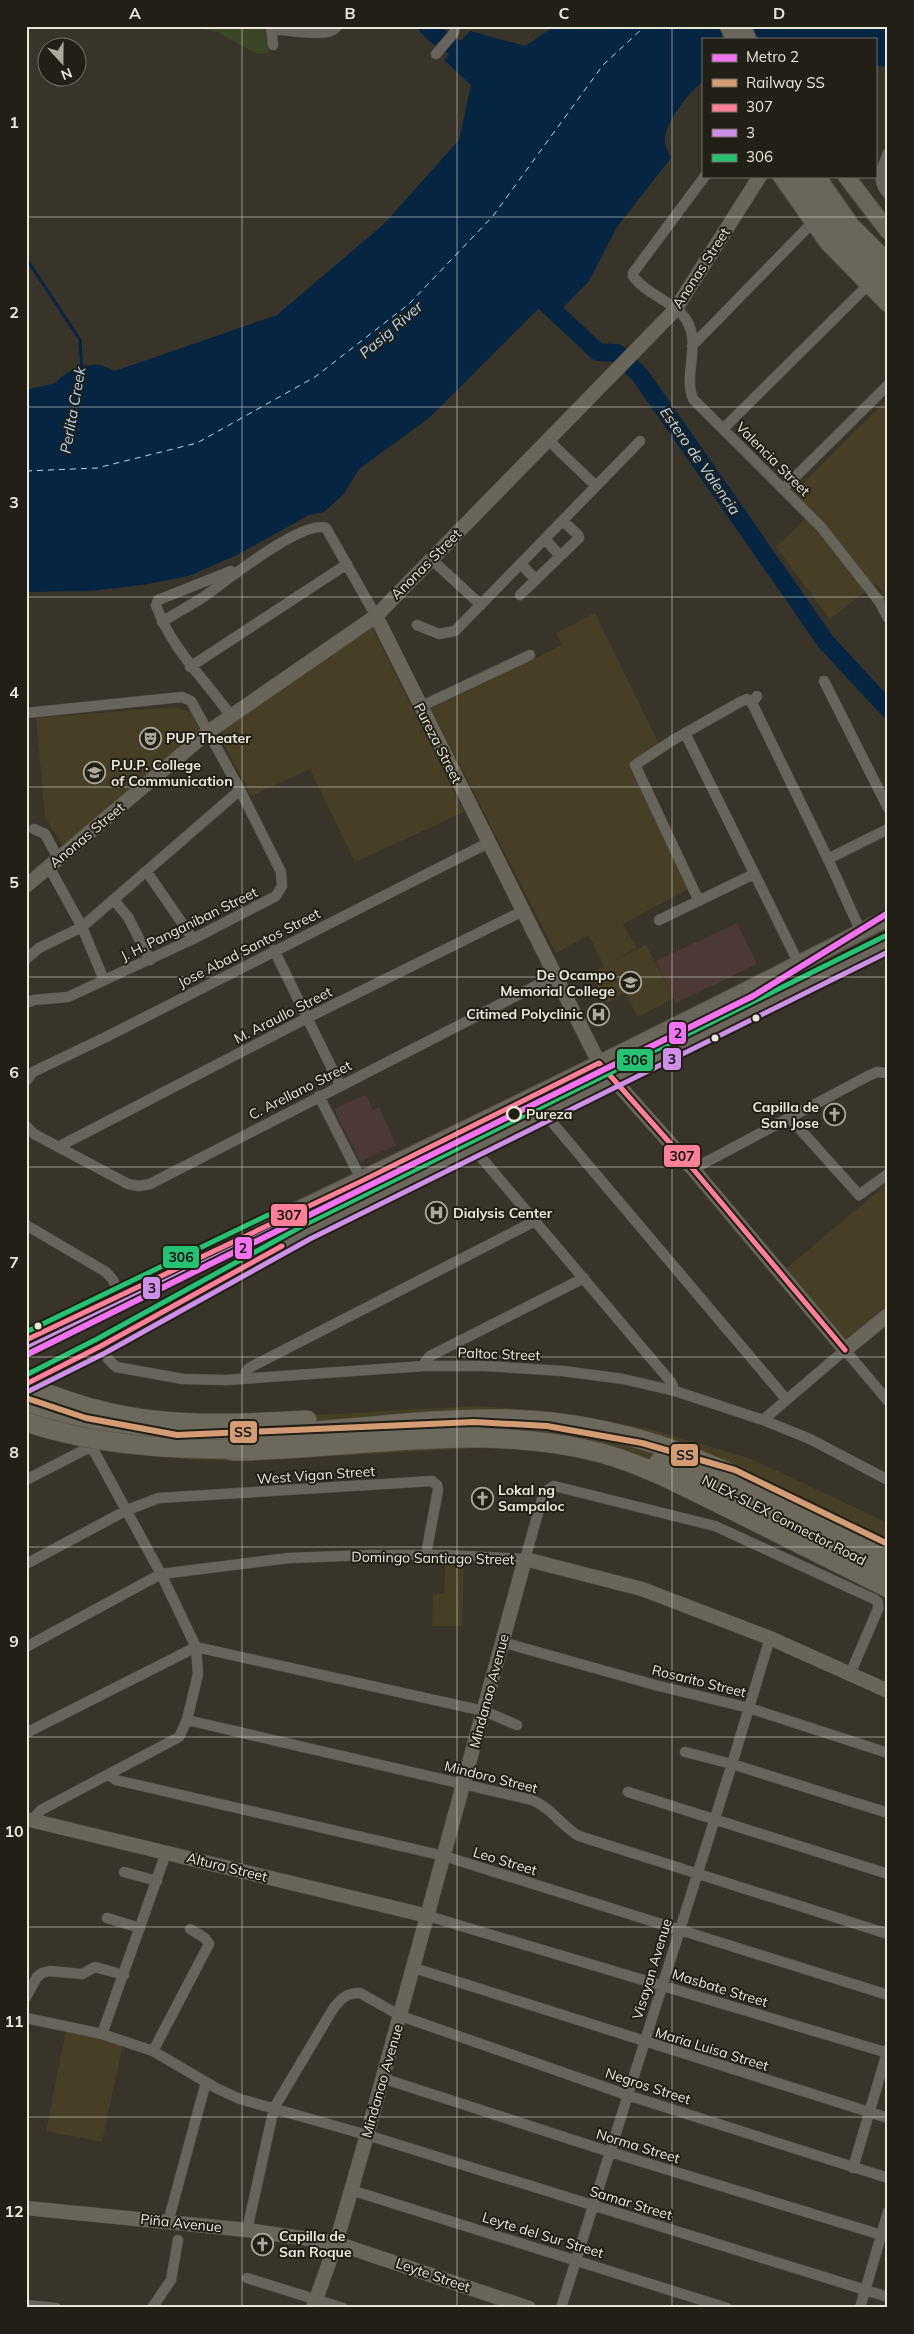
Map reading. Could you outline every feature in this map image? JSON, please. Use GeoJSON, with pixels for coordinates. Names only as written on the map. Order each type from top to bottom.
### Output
{"type":"FeatureCollection","features":[{"type":"Feature","properties":{"kind":"highway"},"geometry":{"type":"LineString","coordinates":[[45,1374],[42,1380],[43,1385],[51,1394]]}},
{"type":"Feature","properties":{"kind":"highway"},"geometry":{"type":"LineString","coordinates":[[26,1385],[95,1409],[144,1419],[197,1424],[448,1412],[505,1412],[554,1423]]}},
{"type":"Feature","properties":{"kind":"highway"},"geometry":{"type":"LineString","coordinates":[[26,1409],[92,1432],[141,1444],[194,1452],[248,1451],[448,1438],[502,1439],[551,1444],[600,1453],[645,1467],[888,1588]]}},
{"type":"Feature","properties":{"kind":"highway","name":"NLEX-SLEX Connector Road"},"geometry":{"type":"LineString","coordinates":[[26,1409],[91,1426],[199,1438],[247,1438],[447,1419],[505,1419],[554,1423],[652,1442],[704,1462],[888,1555]]}},
{"type":"Feature","properties":{"kind":"highway","name":"NLEX-SLEX Connector Road"},"geometry":{"type":"LineString","coordinates":[[26,1422],[89,1438],[140,1446],[199,1450],[249,1449],[448,1433],[503,1434],[551,1438],[647,1458],[698,1477],[888,1574]]}},
{"type":"Feature","properties":{"kind":"main road"},"geometry":{"type":"LineString","coordinates":[[728,26],[734,38]]}},
{"type":"Feature","properties":{"kind":"main road"},"geometry":{"type":"LineString","coordinates":[[742,26],[748,38]]}},
{"type":"Feature","properties":{"kind":"main road"},"geometry":{"type":"LineString","coordinates":[[782,178],[812,222],[868,285],[888,304]]}},
{"type":"Feature","properties":{"kind":"main road"},"geometry":{"type":"LineString","coordinates":[[802,178],[888,283]]}},
{"type":"Feature","properties":{"kind":"main road"},"geometry":{"type":"LineString","coordinates":[[818,178],[845,230],[888,262]]}},
{"type":"Feature","properties":{"kind":"main road"},"geometry":{"type":"LineString","coordinates":[[848,178],[888,231]]}},
{"type":"Feature","properties":{"kind":"main road"},"geometry":{"type":"LineString","coordinates":[[26,1340],[362,1181],[882,921]]}},
{"type":"Feature","properties":{"kind":"main road"},"geometry":{"type":"LineString","coordinates":[[26,1385],[101,1346],[307,1232],[883,945]]}},
{"type":"Feature","properties":{"kind":"street"},"geometry":{"type":"LineString","coordinates":[[273,45],[271,28],[323,33],[337,27]]}},
{"type":"Feature","properties":{"kind":"street"},"geometry":{"type":"LineString","coordinates":[[439,50],[455,29]]}},
{"type":"Feature","properties":{"kind":"street"},"geometry":{"type":"LineString","coordinates":[[888,153],[879,176],[880,183],[888,194]]}},
{"type":"Feature","properties":{"kind":"street","name":"Valencia Street"},"geometry":{"type":"LineString","coordinates":[[704,178],[633,273],[636,280],[687,321],[692,346],[691,393],[693,399],[784,488],[834,542],[879,601],[888,618]]}},
{"type":"Feature","properties":{"kind":"street","name":"Anonas Street"},"geometry":{"type":"LineString","coordinates":[[26,886],[208,732],[376,616],[675,310],[759,178]]}},
{"type":"Feature","properties":{"kind":"street"},"geometry":{"type":"LineString","coordinates":[[692,346],[812,222]]}},
{"type":"Feature","properties":{"kind":"street"},"geometry":{"type":"LineString","coordinates":[[723,429],[868,285]]}},
{"type":"Feature","properties":{"kind":"street"},"geometry":{"type":"LineString","coordinates":[[784,488],[888,385]]}},
{"type":"Feature","properties":{"kind":"street"},"geometry":{"type":"LineString","coordinates":[[548,440],[595,485]]}},
{"type":"Feature","properties":{"kind":"street"},"geometry":{"type":"LineString","coordinates":[[417,625],[439,634],[455,631],[595,485],[640,441]]}},
{"type":"Feature","properties":{"kind":"street"},"geometry":{"type":"LineString","coordinates":[[520,595],[579,536],[562,521]]}},
{"type":"Feature","properties":{"kind":"street"},"geometry":{"type":"LineString","coordinates":[[162,622],[203,596],[265,552],[304,531],[321,526],[326,528],[376,616]]}},
{"type":"Feature","properties":{"kind":"street"},"geometry":{"type":"LineString","coordinates":[[545,539],[560,556]]}},
{"type":"Feature","properties":{"kind":"street"},"geometry":{"type":"LineString","coordinates":[[431,559],[481,605]]}},
{"type":"Feature","properties":{"kind":"street"},"geometry":{"type":"LineString","coordinates":[[190,667],[347,564]]}},
{"type":"Feature","properties":{"kind":"street"},"geometry":{"type":"LineString","coordinates":[[520,564],[536,580]]}},
{"type":"Feature","properties":{"kind":"street"},"geometry":{"type":"LineString","coordinates":[[231,716],[190,667],[162,622],[156,605],[158,600],[244,566]]}},
{"type":"Feature","properties":{"kind":"street","name":"Pureza Street"},"geometry":{"type":"LineString","coordinates":[[376,616],[599,1063],[693,1169],[888,1401]]}},
{"type":"Feature","properties":{"kind":"street"},"geometry":{"type":"LineString","coordinates":[[420,707],[530,655]]}},
{"type":"Feature","properties":{"kind":"street"},"geometry":{"type":"LineString","coordinates":[[824,682],[888,808]]}},
{"type":"Feature","properties":{"kind":"street","name":"J. H. Panganiban Street"},"geometry":{"type":"LineString","coordinates":[[26,713],[182,697],[191,701],[240,790],[281,872],[282,886],[276,896],[150,960],[68,997],[34,1000],[26,1003]]}},
{"type":"Feature","properties":{"kind":"street"},"geometry":{"type":"LineString","coordinates":[[699,901],[636,772],[635,765],[639,760],[740,702],[754,699],[861,932]]}},
{"type":"Feature","properties":{"kind":"street"},"geometry":{"type":"LineString","coordinates":[[686,733],[799,964]]}},
{"type":"Feature","properties":{"kind":"street"},"geometry":{"type":"LineString","coordinates":[[26,958],[39,948],[82,927],[240,790]]}},
{"type":"Feature","properties":{"kind":"street"},"geometry":{"type":"LineString","coordinates":[[34,829],[45,834],[54,862],[104,980]]}},
{"type":"Feature","properties":{"kind":"street"},"geometry":{"type":"LineString","coordinates":[[828,859],[888,829]]}},
{"type":"Feature","properties":{"kind":"street","name":"Jose Abad Santos Street"},"geometry":{"type":"LineString","coordinates":[[26,1081],[33,1072],[106,1037],[488,843]]}},
{"type":"Feature","properties":{"kind":"street"},"geometry":{"type":"LineString","coordinates":[[147,872],[194,939]]}},
{"type":"Feature","properties":{"kind":"street"},"geometry":{"type":"LineString","coordinates":[[659,920],[754,874]]}},
{"type":"Feature","properties":{"kind":"street"},"geometry":{"type":"LineString","coordinates":[[114,900],[128,917],[150,960]]}},
{"type":"Feature","properties":{"kind":"street","name":"M. Araullo Street"},"geometry":{"type":"LineString","coordinates":[[58,1147],[307,1018],[523,911]]}},
{"type":"Feature","properties":{"kind":"street"},"geometry":{"type":"LineString","coordinates":[[274,950],[340,1085]]}},
{"type":"Feature","properties":{"kind":"street","name":"C. Arellano Street"},"geometry":{"type":"LineString","coordinates":[[58,1147],[128,1184],[139,1186],[150,1184],[555,976]]}},
{"type":"Feature","properties":{"kind":"street"},"geometry":{"type":"LineString","coordinates":[[693,1169],[868,1076],[877,1072],[888,1073]]}},
{"type":"Feature","properties":{"kind":"street"},"geometry":{"type":"LineString","coordinates":[[319,1096],[362,1181]]}},
{"type":"Feature","properties":{"kind":"street"},"geometry":{"type":"LineString","coordinates":[[545,1114],[786,1399]]}},
{"type":"Feature","properties":{"kind":"street"},"geometry":{"type":"LineString","coordinates":[[789,1117],[859,1195],[888,1174]]}},
{"type":"Feature","properties":{"kind":"street"},"geometry":{"type":"LineString","coordinates":[[26,1126],[34,1134],[58,1147]]}},
{"type":"Feature","properties":{"kind":"street"},"geometry":{"type":"LineString","coordinates":[[474,1149],[584,1278],[670,1382],[675,1392]]}},
{"type":"Feature","properties":{"kind":"street"},"geometry":{"type":"LineString","coordinates":[[245,1379],[249,1368],[534,1221]]}},
{"type":"Feature","properties":{"kind":"street"},"geometry":{"type":"LineString","coordinates":[[26,1225],[106,1272],[113,1280],[120,1295]]}},
{"type":"Feature","properties":{"kind":"street"},"geometry":{"type":"LineString","coordinates":[[424,1366],[430,1356],[584,1278]]}},
{"type":"Feature","properties":{"kind":"street"},"geometry":{"type":"LineString","coordinates":[[763,1420],[888,1315]]}},
{"type":"Feature","properties":{"kind":"street","name":"Paltoc Street"},"geometry":{"type":"LineString","coordinates":[[101,1346],[108,1360],[116,1366],[183,1379],[245,1379],[424,1366],[485,1366],[563,1371],[624,1380],[675,1392],[763,1420],[810,1439],[888,1480]]}},
{"type":"Feature","properties":{"kind":"street"},"geometry":{"type":"LineString","coordinates":[[26,1480],[90,1448],[94,1451],[161,1574],[196,1647],[198,1674],[187,1720],[179,1737],[41,1810],[29,1820]]}},
{"type":"Feature","properties":{"kind":"street","name":"West Vigan Street"},"geometry":{"type":"LineString","coordinates":[[127,1510],[159,1498],[432,1481],[437,1485],[438,1490],[426,1554]]}},
{"type":"Feature","properties":{"kind":"street","name":"Mindanao Avenue"},"geometry":{"type":"LineString","coordinates":[[314,2304],[336,2243],[401,2016],[544,1492],[554,1486],[715,1526],[878,1602],[878,1608],[850,1674]]}},
{"type":"Feature","properties":{"kind":"street"},"geometry":{"type":"LineString","coordinates":[[26,1564],[127,1510]]}},
{"type":"Feature","properties":{"kind":"street","name":"Domingo Santiago Street"},"geometry":{"type":"LineString","coordinates":[[161,1574],[290,1558],[426,1554],[525,1559],[642,1589],[770,1638],[888,1691]]}},
{"type":"Feature","properties":{"kind":"street"},"geometry":{"type":"LineString","coordinates":[[26,1647],[161,1574]]}},
{"type":"Feature","properties":{"kind":"street","name":"Visayan Avenue"},"geometry":{"type":"LineString","coordinates":[[561,2308],[770,1638]]}},
{"type":"Feature","properties":{"kind":"street","name":"Rosarito Street"},"geometry":{"type":"LineString","coordinates":[[502,1642],[656,1685],[749,1708],[888,1752]]}},
{"type":"Feature","properties":{"kind":"street"},"geometry":{"type":"LineString","coordinates":[[26,1733],[196,1647],[484,1711],[517,1725]]}},
{"type":"Feature","properties":{"kind":"street","name":"Mindoro Street"},"geometry":{"type":"LineString","coordinates":[[187,1720],[532,1800],[552,1811],[566,1827],[579,1836],[888,1934]]}},
{"type":"Feature","properties":{"kind":"street"},"geometry":{"type":"LineString","coordinates":[[685,1752],[732,1764],[888,1813]]}},
{"type":"Feature","properties":{"kind":"street","name":"Leo Street"},"geometry":{"type":"LineString","coordinates":[[110,1775],[116,1780],[444,1856],[888,1995]]}},
{"type":"Feature","properties":{"kind":"street"},"geometry":{"type":"LineString","coordinates":[[628,1792],[888,1874]]}},
{"type":"Feature","properties":{"kind":"street","name":"Altura Street"},"geometry":{"type":"LineString","coordinates":[[29,1820],[428,1916]]}},
{"type":"Feature","properties":{"kind":"street"},"geometry":{"type":"LineString","coordinates":[[102,2034],[166,1853]]}},
{"type":"Feature","properties":{"kind":"street"},"geometry":{"type":"LineString","coordinates":[[124,1872],[157,1881]]}},
{"type":"Feature","properties":{"kind":"street","name":"Masbate Street"},"geometry":{"type":"LineString","coordinates":[[428,1916],[887,2052]]}},
{"type":"Feature","properties":{"kind":"street"},"geometry":{"type":"LineString","coordinates":[[107,1918],[140,1928]]}},
{"type":"Feature","properties":{"kind":"street"},"geometry":{"type":"LineString","coordinates":[[153,2051],[209,1944],[205,1938],[190,1929]]}},
{"type":"Feature","properties":{"kind":"street"},"geometry":{"type":"LineString","coordinates":[[26,1996],[37,1977],[46,1972],[82,1974],[95,1967],[124,1975]]}},
{"type":"Feature","properties":{"kind":"street","name":"Maria Luisa Street"},"geometry":{"type":"LineString","coordinates":[[414,1968],[888,2118]]}},
{"type":"Feature","properties":{"kind":"street","name":"Negros Street"},"geometry":{"type":"LineString","coordinates":[[247,2230],[274,2108],[340,1999],[347,1995],[360,1994],[401,2016],[627,2095],[888,2178]]}},
{"type":"Feature","properties":{"kind":"street","name":"Samar Street"},"geometry":{"type":"LineString","coordinates":[[26,2018],[102,2034],[153,2051],[206,2082],[240,2099],[367,2135],[888,2297]]}},
{"type":"Feature","properties":{"kind":"street"},"geometry":{"type":"LineString","coordinates":[[853,2168],[887,2052]]}},
{"type":"Feature","properties":{"kind":"street","name":"Norma Street"},"geometry":{"type":"LineString","coordinates":[[382,2078],[610,2152],[884,2235]]}},
{"type":"Feature","properties":{"kind":"street"},"geometry":{"type":"LineString","coordinates":[[168,2222],[206,2082]]}},
{"type":"Feature","properties":{"kind":"street","name":"Leyte del Sur Street"},"geometry":{"type":"LineString","coordinates":[[351,2190],[726,2308]]}},
{"type":"Feature","properties":{"kind":"street","name":"Piña Avenue"},"geometry":{"type":"LineString","coordinates":[[26,2208],[247,2230],[336,2243]]}},
{"type":"Feature","properties":{"kind":"street"},"geometry":{"type":"LineString","coordinates":[[860,2308],[884,2235],[888,2212]]}},
{"type":"Feature","properties":{"kind":"street"},"geometry":{"type":"LineString","coordinates":[[152,2308],[171,2280],[178,2240]]}},
{"type":"Feature","properties":{"kind":"street","name":"Leyte Street"},"geometry":{"type":"LineString","coordinates":[[336,2243],[530,2308]]}},
{"type":"Feature","properties":{"kind":"street"},"geometry":{"type":"LineString","coordinates":[[247,2278],[314,2304],[343,2308]]}},
{"type":"Feature","properties":{"kind":"street"},"geometry":{"type":"LineString","coordinates":[[26,2305],[56,2308]]}},
{"type":"Feature","properties":{"kind":"shaded area"},"geometry":{"type":"Polygon","coordinates":[[[888,398],[888,600],[876,583],[830,619],[776,547],[812,513],[795,496],[798,488],[888,398]]]}},
{"type":"Feature","properties":{"kind":"shaded area"},"geometry":{"type":"Polygon","coordinates":[[[595,613],[660,746],[630,761],[629,767],[690,888],[623,924],[637,948],[610,963],[646,945],[674,998],[638,1017],[625,993],[606,1003],[591,973],[604,966],[589,935],[556,953],[431,709],[562,645],[556,633],[595,613]]]}},
{"type":"Feature","properties":{"kind":"shaded area"},"geometry":{"type":"Polygon","coordinates":[[[371,625],[464,812],[355,862],[310,769],[251,796],[224,744],[222,725],[371,625]]]}},
{"type":"Feature","properties":{"kind":"shaded area","name":"P.U.P. College of Communication"},"geometry":{"type":"Polygon","coordinates":[[[175,707],[191,712],[200,730],[63,846],[45,817],[36,718],[175,707]]]}},
{"type":"Feature","properties":{"kind":"shaded area"},"geometry":{"type":"Polygon","coordinates":[[[737,923],[757,964],[676,1003],[656,961],[737,923]]]}},
{"type":"Feature","properties":{"kind":"shaded area"},"geometry":{"type":"Polygon","coordinates":[[[366,1095],[373,1110],[379,1107],[396,1145],[360,1162],[334,1109],[366,1095]]]}},
{"type":"Feature","properties":{"kind":"shaded area"},"geometry":{"type":"Polygon","coordinates":[[[888,1183],[888,1309],[848,1342],[786,1269],[888,1183]]]}},
{"type":"Feature","properties":{"kind":"shaded area"},"geometry":{"type":"Polygon","coordinates":[[[45,1389],[135,1412],[282,1417],[475,1406],[549,1411],[646,1428],[752,1459],[888,1523],[888,1558],[639,1464],[532,1449],[475,1448],[249,1461],[194,1460],[128,1453],[26,1420],[26,1398],[45,1389]]]}},
{"type":"Feature","properties":{"kind":"shaded area"},"geometry":{"type":"Polygon","coordinates":[[[445,1565],[464,1565],[462,1626],[432,1626],[433,1594],[444,1594],[445,1565]]]}},
{"type":"Feature","properties":{"kind":"shaded area"},"geometry":{"type":"Polygon","coordinates":[[[66,2031],[123,2044],[102,2142],[46,2131],[66,2031]]]}},
{"type":"Feature","properties":{"kind":"green space"},"geometry":{"type":"Polygon","coordinates":[[[183,26],[252,26],[264,29],[269,53],[257,54],[217,32],[183,26]]]}},
{"type":"Feature","properties":{"kind":"water","name":"Pasig River"},"geometry":{"type":"Polygon","coordinates":[[[555,26],[888,26],[888,67],[876,66],[876,38],[702,38],[702,83],[679,108],[666,132],[665,144],[671,158],[617,227],[589,281],[553,318],[541,306],[429,418],[359,469],[344,494],[324,512],[309,515],[237,555],[189,576],[142,585],[91,591],[26,592],[26,390],[56,383],[69,372],[88,365],[100,365],[115,371],[277,315],[384,224],[459,140],[471,85],[444,60],[470,31],[525,46],[555,26]]]}},
{"type":"Feature","properties":{"kind":"waterway"},"geometry":{"type":"LineString","coordinates":[[427,26],[436,35],[474,60]]}},
{"type":"Feature","properties":{"kind":"waterway","name":"Perlita Creek"},"geometry":{"type":"LineString","coordinates":[[26,258],[80,340],[82,371]]}},
{"type":"Feature","properties":{"kind":"waterway","name":"Estero de Valencia"},"geometry":{"type":"LineString","coordinates":[[540,298],[598,352],[617,353],[640,375],[826,642],[888,709]]}},
{"type":"Feature","properties":{"kind":"ferry route"},"geometry":{"type":"LineString","coordinates":[[26,471],[97,468],[197,443],[315,377],[409,304],[493,216],[603,65],[645,26]]}},
{"type":"Feature","properties":{"kind":"metro line","name":"2"},"geometry":{"type":"LineString","coordinates":[[26,1355],[753,996],[888,913]]}},
{"type":"Feature","properties":{"kind":"rail line","name":"SS"},"geometry":{"type":"LineString","coordinates":[[26,1398],[86,1418],[177,1435],[474,1422],[547,1426],[642,1443],[735,1470],[888,1544]]}},
{"type":"Feature","properties":{"kind":"transit line","name":"306"},"geometry":{"type":"LineString","coordinates":[[26,1375],[97,1339],[304,1225],[885,936]]}},
{"type":"Feature","properties":{"kind":"transit line","name":"3"},"geometry":{"type":"LineString","coordinates":[[29,1391],[105,1353],[310,1239],[888,952]]}},
{"type":"Feature","properties":{"kind":"transit line","name":"307"},"geometry":{"type":"LineString","coordinates":[[26,1340],[362,1181],[599,1063],[693,1169],[845,1350]]}},
{"type":"Feature","properties":{"kind":"transit line","name":"306"},"geometry":{"type":"LineString","coordinates":[[26,1332],[268,1215]]}},
{"type":"Feature","properties":{"kind":"transit line","name":"3"},"geometry":{"type":"LineString","coordinates":[[29,1347],[274,1229]]}},
{"type":"Feature","properties":{"kind":"transit line","name":"307"},"geometry":{"type":"LineString","coordinates":[[26,1384],[101,1346],[282,1246]]}},
{"type":"Feature","properties":{"kind":"place","name":"PUP Theater"},"geometry":{"type":"Point","coordinates":[150,738]}},
{"type":"Feature","properties":{"kind":"place","name":"P.U.P. College of Communication"},"geometry":{"type":"Point","coordinates":[95,773]}},
{"type":"Feature","properties":{"kind":"place","name":"De Ocampo Memorial College"},"geometry":{"type":"Point","coordinates":[631,983]}},
{"type":"Feature","properties":{"kind":"place","name":"Citimed Polyclinic"},"geometry":{"type":"Point","coordinates":[599,1014]}},
{"type":"Feature","properties":{"kind":"place","name":"Pureza"},"geometry":{"type":"Point","coordinates":[514,1114]}},
{"type":"Feature","properties":{"kind":"place","name":"Capilla de San Jose"},"geometry":{"type":"Point","coordinates":[835,1115]}},
{"type":"Feature","properties":{"kind":"place","name":"Dialysis Center"},"geometry":{"type":"Point","coordinates":[437,1213]}},
{"type":"Feature","properties":{"kind":"place","name":"Lokal ng Sampaloc"},"geometry":{"type":"Point","coordinates":[482,1498]}},
{"type":"Feature","properties":{"kind":"place","name":"Capilla de San Roque"},"geometry":{"type":"Point","coordinates":[263,2244]}}]}
